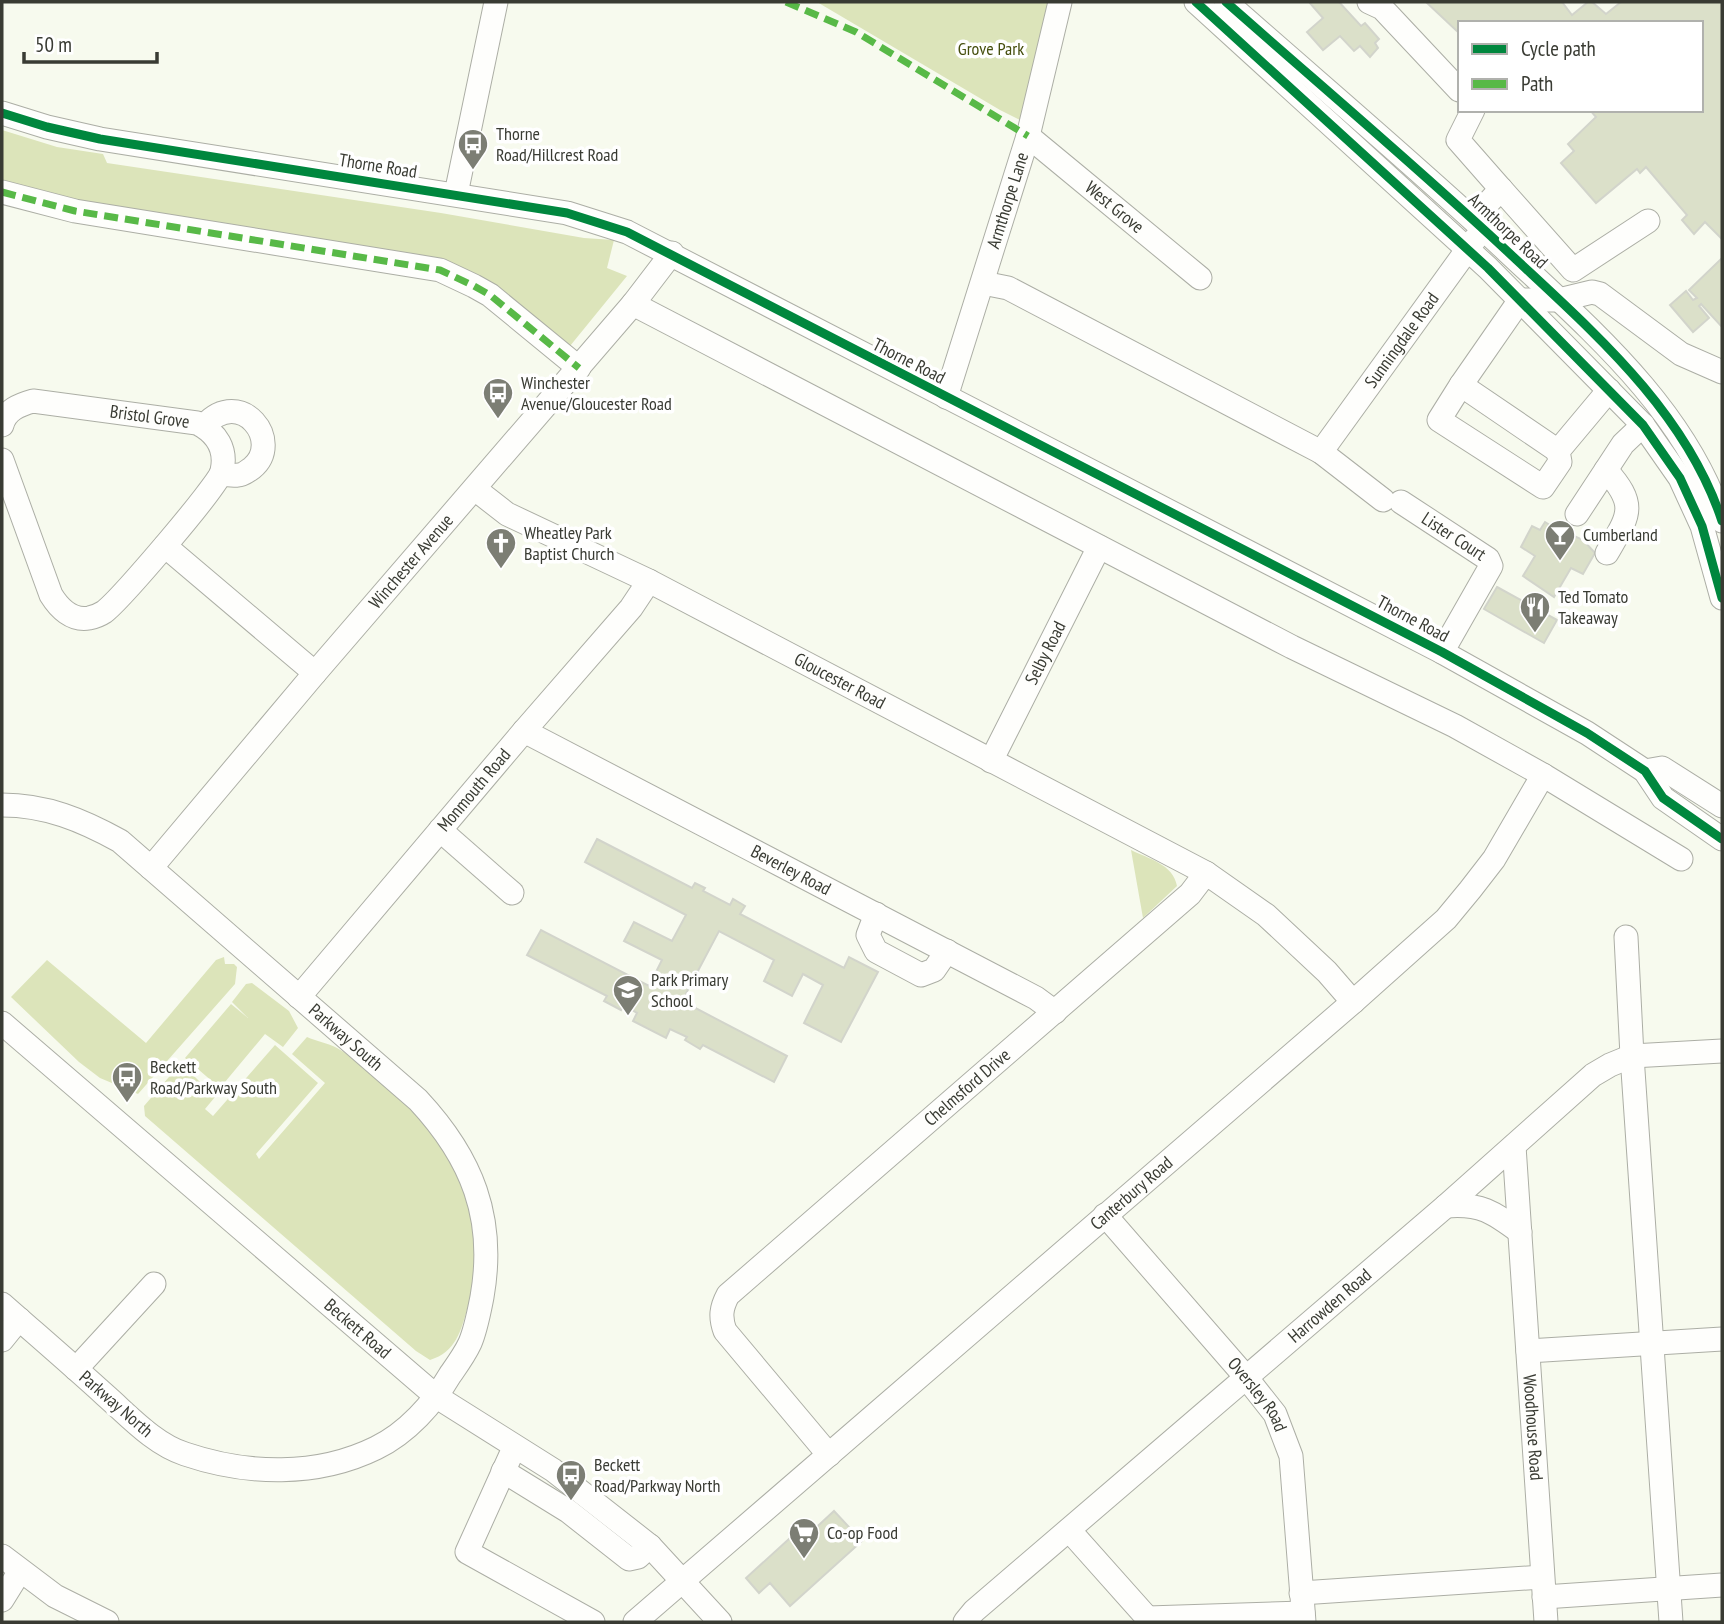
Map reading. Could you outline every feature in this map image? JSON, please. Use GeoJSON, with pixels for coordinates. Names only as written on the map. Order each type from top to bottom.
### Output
{"type":"FeatureCollection","features":[{"type":"Feature","properties":{"kind":"street"},"geometry":{"type":"LineString","coordinates":[[456,194],[496,2]]}},
{"type":"Feature","properties":{"kind":"street","name":"Armthorpe Lane"},"geometry":{"type":"LineString","coordinates":[[946,397],[1028,136],[1060,2]]}},
{"type":"Feature","properties":{"kind":"street"},"geometry":{"type":"LineString","coordinates":[[1369,2],[1382,8],[1458,89]]}},
{"type":"Feature","properties":{"kind":"street","name":"Armthorpe Road"},"geometry":{"type":"LineString","coordinates":[[1211,4],[1478,224],[1624,364],[1684,438],[1702,470],[1722,521]]}},
{"type":"Feature","properties":{"kind":"street","name":"Armthorpe Road"},"geometry":{"type":"LineString","coordinates":[[1211,4],[1520,300],[1643,425],[1686,490],[1702,526],[1722,598]]}},
{"type":"Feature","properties":{"kind":"street"},"geometry":{"type":"LineString","coordinates":[[1472,112],[1458,140],[1573,270],[1648,221]]}},
{"type":"Feature","properties":{"kind":"street","name":"Thorne Road"},"geometry":{"type":"LineString","coordinates":[[2,113],[100,139],[456,194],[596,220],[672,253],[792,319],[1442,652],[1587,733],[1645,771],[1663,798],[1722,839]]}},
{"type":"Feature","properties":{"kind":"street","name":"West Grove"},"geometry":{"type":"LineString","coordinates":[[1028,136],[1200,278]]}},
{"type":"Feature","properties":{"kind":"street","name":"Sunningdale Road"},"geometry":{"type":"LineString","coordinates":[[1321,452],[1467,250],[1478,224],[1501,189]]}},
{"type":"Feature","properties":{"kind":"street"},"geometry":{"type":"LineString","coordinates":[[2,192],[75,211],[440,270],[490,295],[579,368]]}},
{"type":"Feature","properties":{"kind":"street","name":"Winchester Avenue"},"geometry":{"type":"LineString","coordinates":[[151,869],[315,673],[579,368],[672,253]]}},
{"type":"Feature","properties":{"kind":"street"},"geometry":{"type":"LineString","coordinates":[[984,283],[1009,288],[1321,452]]}},
{"type":"Feature","properties":{"kind":"street"},"geometry":{"type":"LineString","coordinates":[[1461,385],[1558,451],[1560,463],[1543,487],[1439,420],[1461,385],[1520,300],[1559,300],[1578,294],[1600,294],[1681,355],[1722,372]]}},
{"type":"Feature","properties":{"kind":"street"},"geometry":{"type":"LineString","coordinates":[[633,304],[1292,647],[1455,726],[1543,775],[1681,859]]}},
{"type":"Feature","properties":{"kind":"street"},"geometry":{"type":"LineString","coordinates":[[1558,451],[1609,390]]}},
{"type":"Feature","properties":{"kind":"street","name":"Bristol Grove"},"geometry":{"type":"LineString","coordinates":[[2,425],[3,420],[16,406],[33,401],[197,423],[219,440],[224,456],[222,474]]}},
{"type":"Feature","properties":{"kind":"street"},"geometry":{"type":"LineString","coordinates":[[2,460],[51,595],[59,609],[74,616],[88,618],[104,612],[165,546],[222,474],[241,476],[255,465],[263,452],[262,436],[250,417],[230,410],[212,417],[204,426]]}},
{"type":"Feature","properties":{"kind":"street"},"geometry":{"type":"LineString","coordinates":[[1577,514],[1623,444],[1643,425]]}},
{"type":"Feature","properties":{"kind":"street","name":"Lister Court"},"geometry":{"type":"LineString","coordinates":[[1321,452],[1392,501],[1488,559],[1491,566],[1442,652]]}},
{"type":"Feature","properties":{"kind":"street"},"geometry":{"type":"LineString","coordinates":[[1606,470],[1621,487],[1627,500],[1623,525],[1607,553]]}},
{"type":"Feature","properties":{"kind":"street","name":"Gloucester Road"},"geometry":{"type":"LineString","coordinates":[[475,489],[507,514],[649,581],[1206,873]]}},
{"type":"Feature","properties":{"kind":"street"},"geometry":{"type":"LineString","coordinates":[[165,546],[315,673]]}},
{"type":"Feature","properties":{"kind":"street","name":"Selby Road"},"geometry":{"type":"LineString","coordinates":[[991,761],[1100,547]]}},
{"type":"Feature","properties":{"kind":"street","name":"Monmouth Road"},"geometry":{"type":"LineString","coordinates":[[299,997],[631,608],[649,581]]}},
{"type":"Feature","properties":{"kind":"street","name":"Beverley Road"},"geometry":{"type":"LineString","coordinates":[[524,731],[1036,998],[1055,1012]]}},
{"type":"Feature","properties":{"kind":"street","name":"Thorne Road"},"geometry":{"type":"LineString","coordinates":[[1645,771],[1662,768],[1721,802]]}},
{"type":"Feature","properties":{"kind":"street","name":"Canterbury Road"},"geometry":{"type":"LineString","coordinates":[[635,1622],[1446,919],[1494,859],[1543,775]]}},
{"type":"Feature","properties":{"kind":"street","name":"Parkway South"},"geometry":{"type":"LineString","coordinates":[[2,805],[52,810],[92,825],[120,841],[418,1100],[439,1122],[471,1176],[480,1203],[487,1247],[485,1281],[470,1343],[437,1397]]}},
{"type":"Feature","properties":{"kind":"street"},"geometry":{"type":"LineString","coordinates":[[440,830],[512,893]]}},
{"type":"Feature","properties":{"kind":"street"},"geometry":{"type":"LineString","coordinates":[[1206,873],[1266,915],[1326,972],[1353,1002]]}},
{"type":"Feature","properties":{"kind":"street","name":"Chelmsford Drive"},"geometry":{"type":"LineString","coordinates":[[829,1455],[725,1331],[720,1319],[722,1306],[728,1295],[1190,894],[1206,873]]}},
{"type":"Feature","properties":{"kind":"street"},"geometry":{"type":"LineString","coordinates":[[876,914],[868,935],[876,951],[921,975],[934,970],[947,951]]}},
{"type":"Feature","properties":{"kind":"street"},"geometry":{"type":"LineString","coordinates":[[1626,937],[1671,1622]]}},
{"type":"Feature","properties":{"kind":"street","name":"Beckett Road"},"geometry":{"type":"LineString","coordinates":[[2,1023],[437,1397],[514,1448],[553,1470],[650,1546],[720,1622]]}},
{"type":"Feature","properties":{"kind":"street","name":"Harrowden Road"},"geometry":{"type":"LineString","coordinates":[[965,1622],[974,1611],[1446,1206],[1593,1075],[1632,1056],[1722,1051]]}},
{"type":"Feature","properties":{"kind":"street","name":"Woodhouse Road"},"geometry":{"type":"LineString","coordinates":[[1514,1146],[1546,1622]]}},
{"type":"Feature","properties":{"kind":"street"},"geometry":{"type":"LineString","coordinates":[[1446,1206],[1466,1204],[1480,1207],[1494,1212],[1520,1232]]}},
{"type":"Feature","properties":{"kind":"street","name":"Oversley Road"},"geometry":{"type":"LineString","coordinates":[[1105,1215],[1275,1414],[1291,1456],[1303,1609]]}},
{"type":"Feature","properties":{"kind":"street"},"geometry":{"type":"LineString","coordinates":[[76,1369],[154,1284]]}},
{"type":"Feature","properties":{"kind":"street","name":"Parkway North"},"geometry":{"type":"LineString","coordinates":[[2,1304],[150,1434],[182,1454],[216,1464],[274,1470],[306,1470],[344,1461],[378,1447],[407,1427],[437,1397]]}},
{"type":"Feature","properties":{"kind":"street"},"geometry":{"type":"LineString","coordinates":[[2,1340],[19,1319]]}},
{"type":"Feature","properties":{"kind":"street"},"geometry":{"type":"LineString","coordinates":[[1528,1351],[1722,1339]]}},
{"type":"Feature","properties":{"kind":"street"},"geometry":{"type":"LineString","coordinates":[[514,1448],[467,1552],[593,1622]]}},
{"type":"Feature","properties":{"kind":"street"},"geometry":{"type":"LineString","coordinates":[[503,1471],[568,1511],[629,1559],[638,1557],[650,1546]]}},
{"type":"Feature","properties":{"kind":"street"},"geometry":{"type":"LineString","coordinates":[[1069,1530],[1149,1620],[1543,1587],[1668,1588],[1722,1585]]}},
{"type":"Feature","properties":{"kind":"street"},"geometry":{"type":"LineString","coordinates":[[2,1556],[55,1596],[107,1622]]}},
{"type":"Feature","properties":{"kind":"street"},"geometry":{"type":"LineString","coordinates":[[2,1600],[20,1571]]}},
{"type":"Feature","properties":{"kind":"green space","name":"Grove Park"},"geometry":{"type":"Polygon","coordinates":[[[817,2],[1050,2],[1022,121],[1000,110],[817,2]]]}},
{"type":"Feature","properties":{"kind":"green space"},"geometry":{"type":"Polygon","coordinates":[[[2,130],[57,147],[103,154],[107,163],[441,213],[584,238],[614,240],[607,268],[627,276],[570,346],[517,306],[479,282],[440,262],[419,255],[104,208],[2,182],[2,130]]]}},
{"type":"Feature","properties":{"kind":"green space"},"geometry":{"type":"Polygon","coordinates":[[[1131,850],[1165,867],[1171,872],[1177,886],[1143,918],[1131,850]]]}},
{"type":"Feature","properties":{"kind":"green space"},"geometry":{"type":"Polygon","coordinates":[[[224,957],[225,964],[234,964],[237,967],[235,984],[138,1094],[100,1078],[79,1062],[11,997],[47,960],[146,1043],[216,960],[224,957]]]}},
{"type":"Feature","properties":{"kind":"green space"},"geometry":{"type":"Polygon","coordinates":[[[252,983],[289,1011],[298,1028],[283,1047],[265,1034],[220,1088],[185,1058],[231,1004],[248,1018],[232,1002],[246,984],[252,983]]]}},
{"type":"Feature","properties":{"kind":"green space"},"geometry":{"type":"Polygon","coordinates":[[[307,1037],[343,1051],[355,1060],[409,1108],[432,1133],[456,1168],[473,1226],[473,1287],[463,1324],[452,1346],[430,1360],[416,1351],[145,1116],[144,1106],[181,1063],[215,1097],[205,1109],[213,1116],[275,1045],[318,1083],[256,1154],[259,1159],[325,1083],[292,1054],[307,1037]]]}},
{"type":"Feature","properties":{"kind":"building"},"geometry":{"type":"Polygon","coordinates":[[[1309,2],[1339,2],[1361,26],[1365,23],[1379,39],[1375,43],[1378,48],[1370,57],[1360,46],[1354,51],[1340,36],[1323,50],[1307,32],[1323,18],[1309,2]]]}},
{"type":"Feature","properties":{"kind":"building"},"geometry":{"type":"Polygon","coordinates":[[[1426,2],[1562,2],[1572,15],[1588,2],[1592,2],[1606,14],[1621,2],[1722,2],[1722,239],[1705,222],[1694,234],[1682,220],[1687,215],[1646,167],[1640,173],[1637,169],[1596,203],[1561,163],[1574,151],[1568,144],[1596,117],[1592,112],[1703,112],[1703,21],[1458,21],[1458,32],[1426,2]]]}},
{"type":"Feature","properties":{"kind":"building"},"geometry":{"type":"Polygon","coordinates":[[[1722,258],[1722,327],[1701,304],[1699,306],[1709,318],[1693,332],[1670,305],[1686,291],[1693,300],[1697,298],[1689,290],[1722,258]]]}},
{"type":"Feature","properties":{"kind":"building","name":"Cumberland"},"geometry":{"type":"Polygon","coordinates":[[[1545,522],[1566,535],[1583,540],[1595,553],[1583,574],[1571,568],[1554,597],[1523,576],[1535,556],[1521,547],[1532,526],[1540,530],[1545,522]]]}},
{"type":"Feature","properties":{"kind":"building"},"geometry":{"type":"Polygon","coordinates":[[[1497,587],[1557,620],[1544,643],[1484,609],[1497,587]]]}},
{"type":"Feature","properties":{"kind":"building"},"geometry":{"type":"Polygon","coordinates":[[[597,839],[692,888],[695,883],[705,888],[703,891],[730,905],[733,899],[745,906],[740,914],[844,968],[849,957],[878,972],[841,1042],[804,1023],[823,985],[803,974],[792,996],[764,981],[774,960],[719,931],[682,1001],[787,1056],[774,1082],[703,1045],[700,1049],[685,1040],[687,1037],[670,1029],[666,1038],[633,1021],[637,1013],[623,1005],[621,1010],[604,1001],[607,996],[527,955],[541,930],[649,986],[662,960],[624,941],[634,922],[672,941],[686,915],[585,862],[597,839]]]}},
{"type":"Feature","properties":{"kind":"building","name":"Co-op Food"},"geometry":{"type":"Polygon","coordinates":[[[834,1511],[862,1541],[790,1606],[770,1583],[759,1593],[746,1578],[800,1529],[807,1536],[834,1511]]]}},
{"type":"Feature","properties":{"kind":"marked path"},"geometry":{"type":"LineString","coordinates":[[786,2],[856,32],[1028,136]]}},
{"type":"Feature","properties":{"kind":"marked path"},"geometry":{"type":"LineString","coordinates":[[2,192],[75,211],[440,270],[490,295],[579,368]]}},
{"type":"Feature","properties":{"kind":"cycle path"},"geometry":{"type":"LineString","coordinates":[[1196,2],[1488,268],[1643,425],[1680,478],[1702,526],[1722,598]]}},
{"type":"Feature","properties":{"kind":"cycle path"},"geometry":{"type":"LineString","coordinates":[[1226,2],[1438,188],[1602,342],[1660,407],[1685,443],[1706,480],[1722,521]]}},
{"type":"Feature","properties":{"kind":"cycle path"},"geometry":{"type":"LineString","coordinates":[[2,113],[100,139],[567,213],[627,232],[1442,652],[1587,733],[1645,771],[1663,798],[1722,839]]}},
{"type":"Feature","properties":{"kind":"place","name":"Thorne Road/Hillcrest Road"},"geometry":{"type":"Point","coordinates":[473,171]}},
{"type":"Feature","properties":{"kind":"place","name":"Winchester Avenue/Gloucester Road"},"geometry":{"type":"Point","coordinates":[498,420]}},
{"type":"Feature","properties":{"kind":"place","name":"Cumberland"},"geometry":{"type":"Point","coordinates":[1560,562]}},
{"type":"Feature","properties":{"kind":"place","name":"Wheatley Park Baptist Church"},"geometry":{"type":"Point","coordinates":[501,570]}},
{"type":"Feature","properties":{"kind":"place","name":"Ted Tomato Takeaway"},"geometry":{"type":"Point","coordinates":[1535,634]}},
{"type":"Feature","properties":{"kind":"place","name":"Park Primary School"},"geometry":{"type":"Point","coordinates":[628,1017]}},
{"type":"Feature","properties":{"kind":"place","name":"Beckett Road/Parkway South"},"geometry":{"type":"Point","coordinates":[127,1104]}},
{"type":"Feature","properties":{"kind":"place","name":"Beckett Road/Parkway North"},"geometry":{"type":"Point","coordinates":[571,1502]}},
{"type":"Feature","properties":{"kind":"place","name":"Co-op Food"},"geometry":{"type":"Point","coordinates":[804,1560]}}]}
